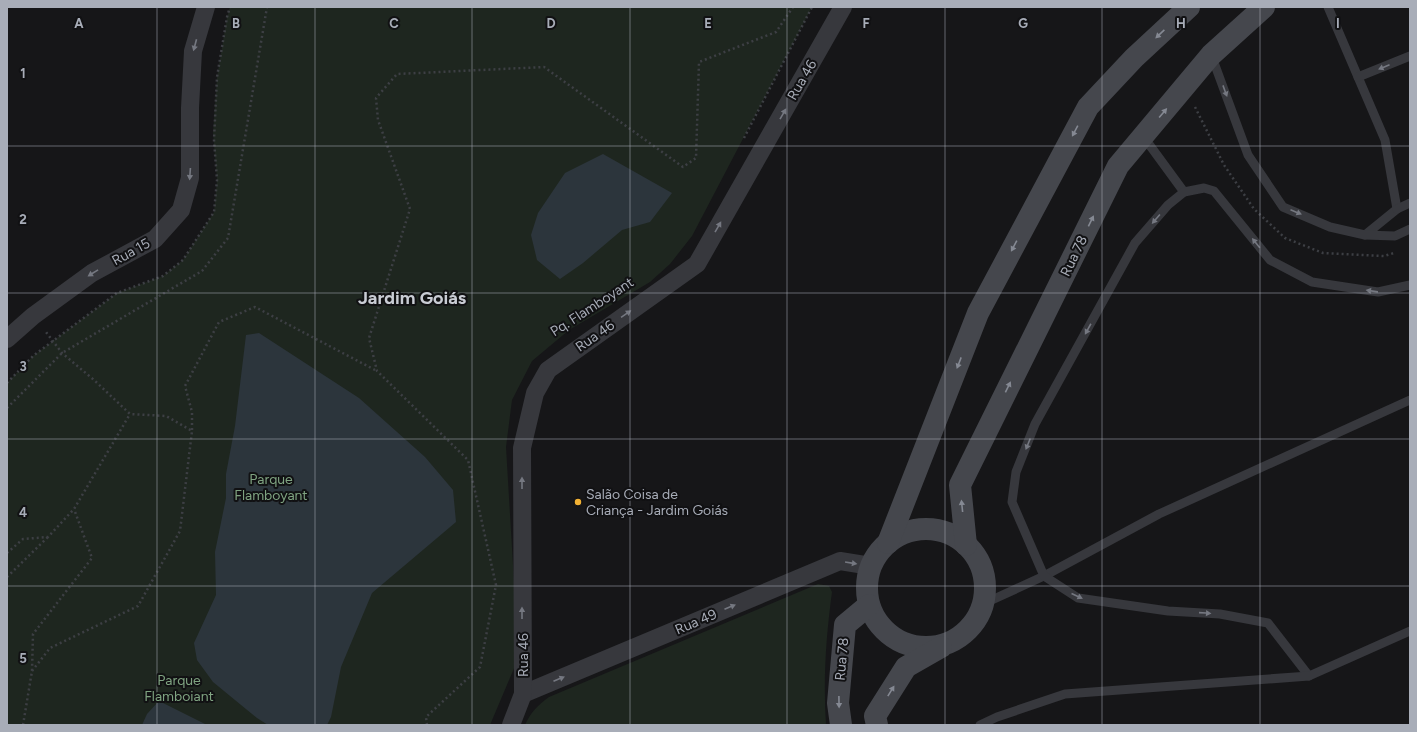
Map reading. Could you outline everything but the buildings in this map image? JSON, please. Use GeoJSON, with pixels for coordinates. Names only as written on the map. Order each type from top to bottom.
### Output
{"type":"FeatureCollection","features":[{"type":"Feature","properties":{"kind":"main road"},"geometry":{"type":"LineString","coordinates":[[888,543],[978,313],[1088,107],[1134,58],[1189,7]]}},
{"type":"Feature","properties":{"kind":"main road","name":"Rua 78"},"geometry":{"type":"LineString","coordinates":[[966,544],[960,485],[1118,166],[1211,55],[1264,7]]}},
{"type":"Feature","properties":{"kind":"main road"},"geometry":{"type":"LineString","coordinates":[[876,725],[875,716],[906,667],[962,636],[975,622],[983,604],[985,588],[983,572],[976,557],[966,544],[952,535],[936,530],[919,530],[902,534],[888,543],[878,553],[871,566],[867,586],[869,605],[877,622],[890,636],[907,645],[926,648],[945,645]]}},
{"type":"Feature","properties":{"kind":"main road","name":"Rua 78"},"geometry":{"type":"LineString","coordinates":[[841,725],[838,703],[845,625],[869,605]]}},
{"type":"Feature","properties":{"kind":"street","name":"Rua 15"},"geometry":{"type":"LineString","coordinates":[[7,339],[33,316],[92,273],[155,239],[181,210],[190,178],[190,108],[193,51],[206,7]]}},
{"type":"Feature","properties":{"kind":"street","name":"Rua 46"},"geometry":{"type":"LineString","coordinates":[[511,725],[523,694],[522,448],[535,393],[548,370],[697,264],[843,7]]}},
{"type":"Feature","properties":{"kind":"street","name":"Rua 49"},"geometry":{"type":"LineString","coordinates":[[523,694],[840,561],[871,566]]}},
{"type":"Feature","properties":{"kind":"lane"},"geometry":{"type":"LineString","coordinates":[[1328,7],[1385,140],[1397,210]]}},
{"type":"Feature","properties":{"kind":"lane"},"geometry":{"type":"LineString","coordinates":[[1211,55],[1248,155],[1283,207],[1330,226],[1365,234],[1395,236],[1410,229]]}},
{"type":"Feature","properties":{"kind":"lane"},"geometry":{"type":"LineString","coordinates":[[1358,77],[1410,56]]}},
{"type":"Feature","properties":{"kind":"lane"},"geometry":{"type":"LineString","coordinates":[[1143,136],[1184,192]]}},
{"type":"Feature","properties":{"kind":"lane"},"geometry":{"type":"LineString","coordinates":[[1309,676],[1268,623],[1220,614],[1168,610],[1078,598],[1044,576],[1012,502],[1016,472],[1035,424],[1135,243],[1168,205],[1184,192],[1204,188],[1214,191],[1270,260],[1312,282],[1378,292],[1410,285]]}},
{"type":"Feature","properties":{"kind":"lane"},"geometry":{"type":"LineString","coordinates":[[1365,234],[1397,210],[1410,203]]}},
{"type":"Feature","properties":{"kind":"lane"},"geometry":{"type":"LineString","coordinates":[[983,604],[1044,576],[1159,514],[1410,400]]}},
{"type":"Feature","properties":{"kind":"lane"},"geometry":{"type":"LineString","coordinates":[[980,725],[997,717],[1065,694],[1309,676],[1410,631]]}},
{"type":"Feature","properties":{"kind":"path"},"geometry":{"type":"LineString","coordinates":[[377,371],[369,338],[410,208],[378,120],[376,98],[397,74],[544,67],[683,167],[696,158],[699,62],[776,32],[793,7]]}},
{"type":"Feature","properties":{"kind":"path"},"geometry":{"type":"LineString","coordinates":[[743,139],[812,7]]}},
{"type":"Feature","properties":{"kind":"path"},"geometry":{"type":"LineString","coordinates":[[32,671],[50,648],[138,606],[180,532],[192,431],[192,412],[185,386],[220,322],[255,307],[377,371],[468,460],[496,585],[480,667],[426,717],[427,725]]}},
{"type":"Feature","properties":{"kind":"path"},"geometry":{"type":"LineString","coordinates":[[33,316],[62,353],[94,380],[130,414],[166,416],[192,431]]}},
{"type":"Feature","properties":{"kind":"path"},"geometry":{"type":"LineString","coordinates":[[7,577],[74,510],[130,414]]}},
{"type":"Feature","properties":{"kind":"path"},"geometry":{"type":"LineString","coordinates":[[23,725],[32,671],[33,634],[92,558],[74,510]]}},
{"type":"Feature","properties":{"kind":"path"},"geometry":{"type":"LineString","coordinates":[[7,552],[23,539],[48,537]]}},
{"type":"Feature","properties":{"kind":"green space","name":"Parque Flamboyant"},"geometry":{"type":"Polygon","coordinates":[[[230,7],[812,7],[692,236],[670,264],[650,282],[569,330],[532,361],[512,400],[506,447],[517,632],[515,666],[490,725],[7,725],[7,383],[33,356],[117,293],[163,276],[183,260],[214,212],[217,180],[213,133],[217,77],[230,7]]]}},
{"type":"Feature","properties":{"kind":"green space"},"geometry":{"type":"Polygon","coordinates":[[[818,584],[829,586],[832,592],[826,658],[826,725],[525,725],[529,717],[541,703],[549,697],[818,584]]]}},
{"type":"Feature","properties":{"kind":"shaded area"},"geometry":{"type":"Polygon","coordinates":[[[603,154],[672,193],[650,222],[622,230],[583,263],[560,279],[537,260],[531,235],[538,213],[565,173],[603,154]]]}},
{"type":"Feature","properties":{"kind":"shaded area"},"geometry":{"type":"Polygon","coordinates":[[[259,333],[359,398],[425,457],[453,490],[456,522],[372,593],[341,667],[331,717],[327,725],[268,725],[257,718],[213,682],[197,660],[194,643],[216,595],[215,552],[226,498],[226,474],[235,426],[246,335],[259,333]]]}},
{"type":"Feature","properties":{"kind":"shaded area"},"geometry":{"type":"Polygon","coordinates":[[[159,701],[207,725],[142,725],[147,714],[159,701]]]}},
{"type":"Feature","properties":{"kind":"place","name":"Salão Coisa de Criança - Jardim Goiás"},"geometry":{"type":"Point","coordinates":[578,502]}},
{"type":"Feature","properties":{"kind":"district","name":"Jardim Goiás"},"geometry":{"type":"Point","coordinates":[412,298]}},
{"type":"Feature","properties":{"kind":"park label","name":"Parque Flamboiant"},"geometry":{"type":"Point","coordinates":[179,688]}}]}
